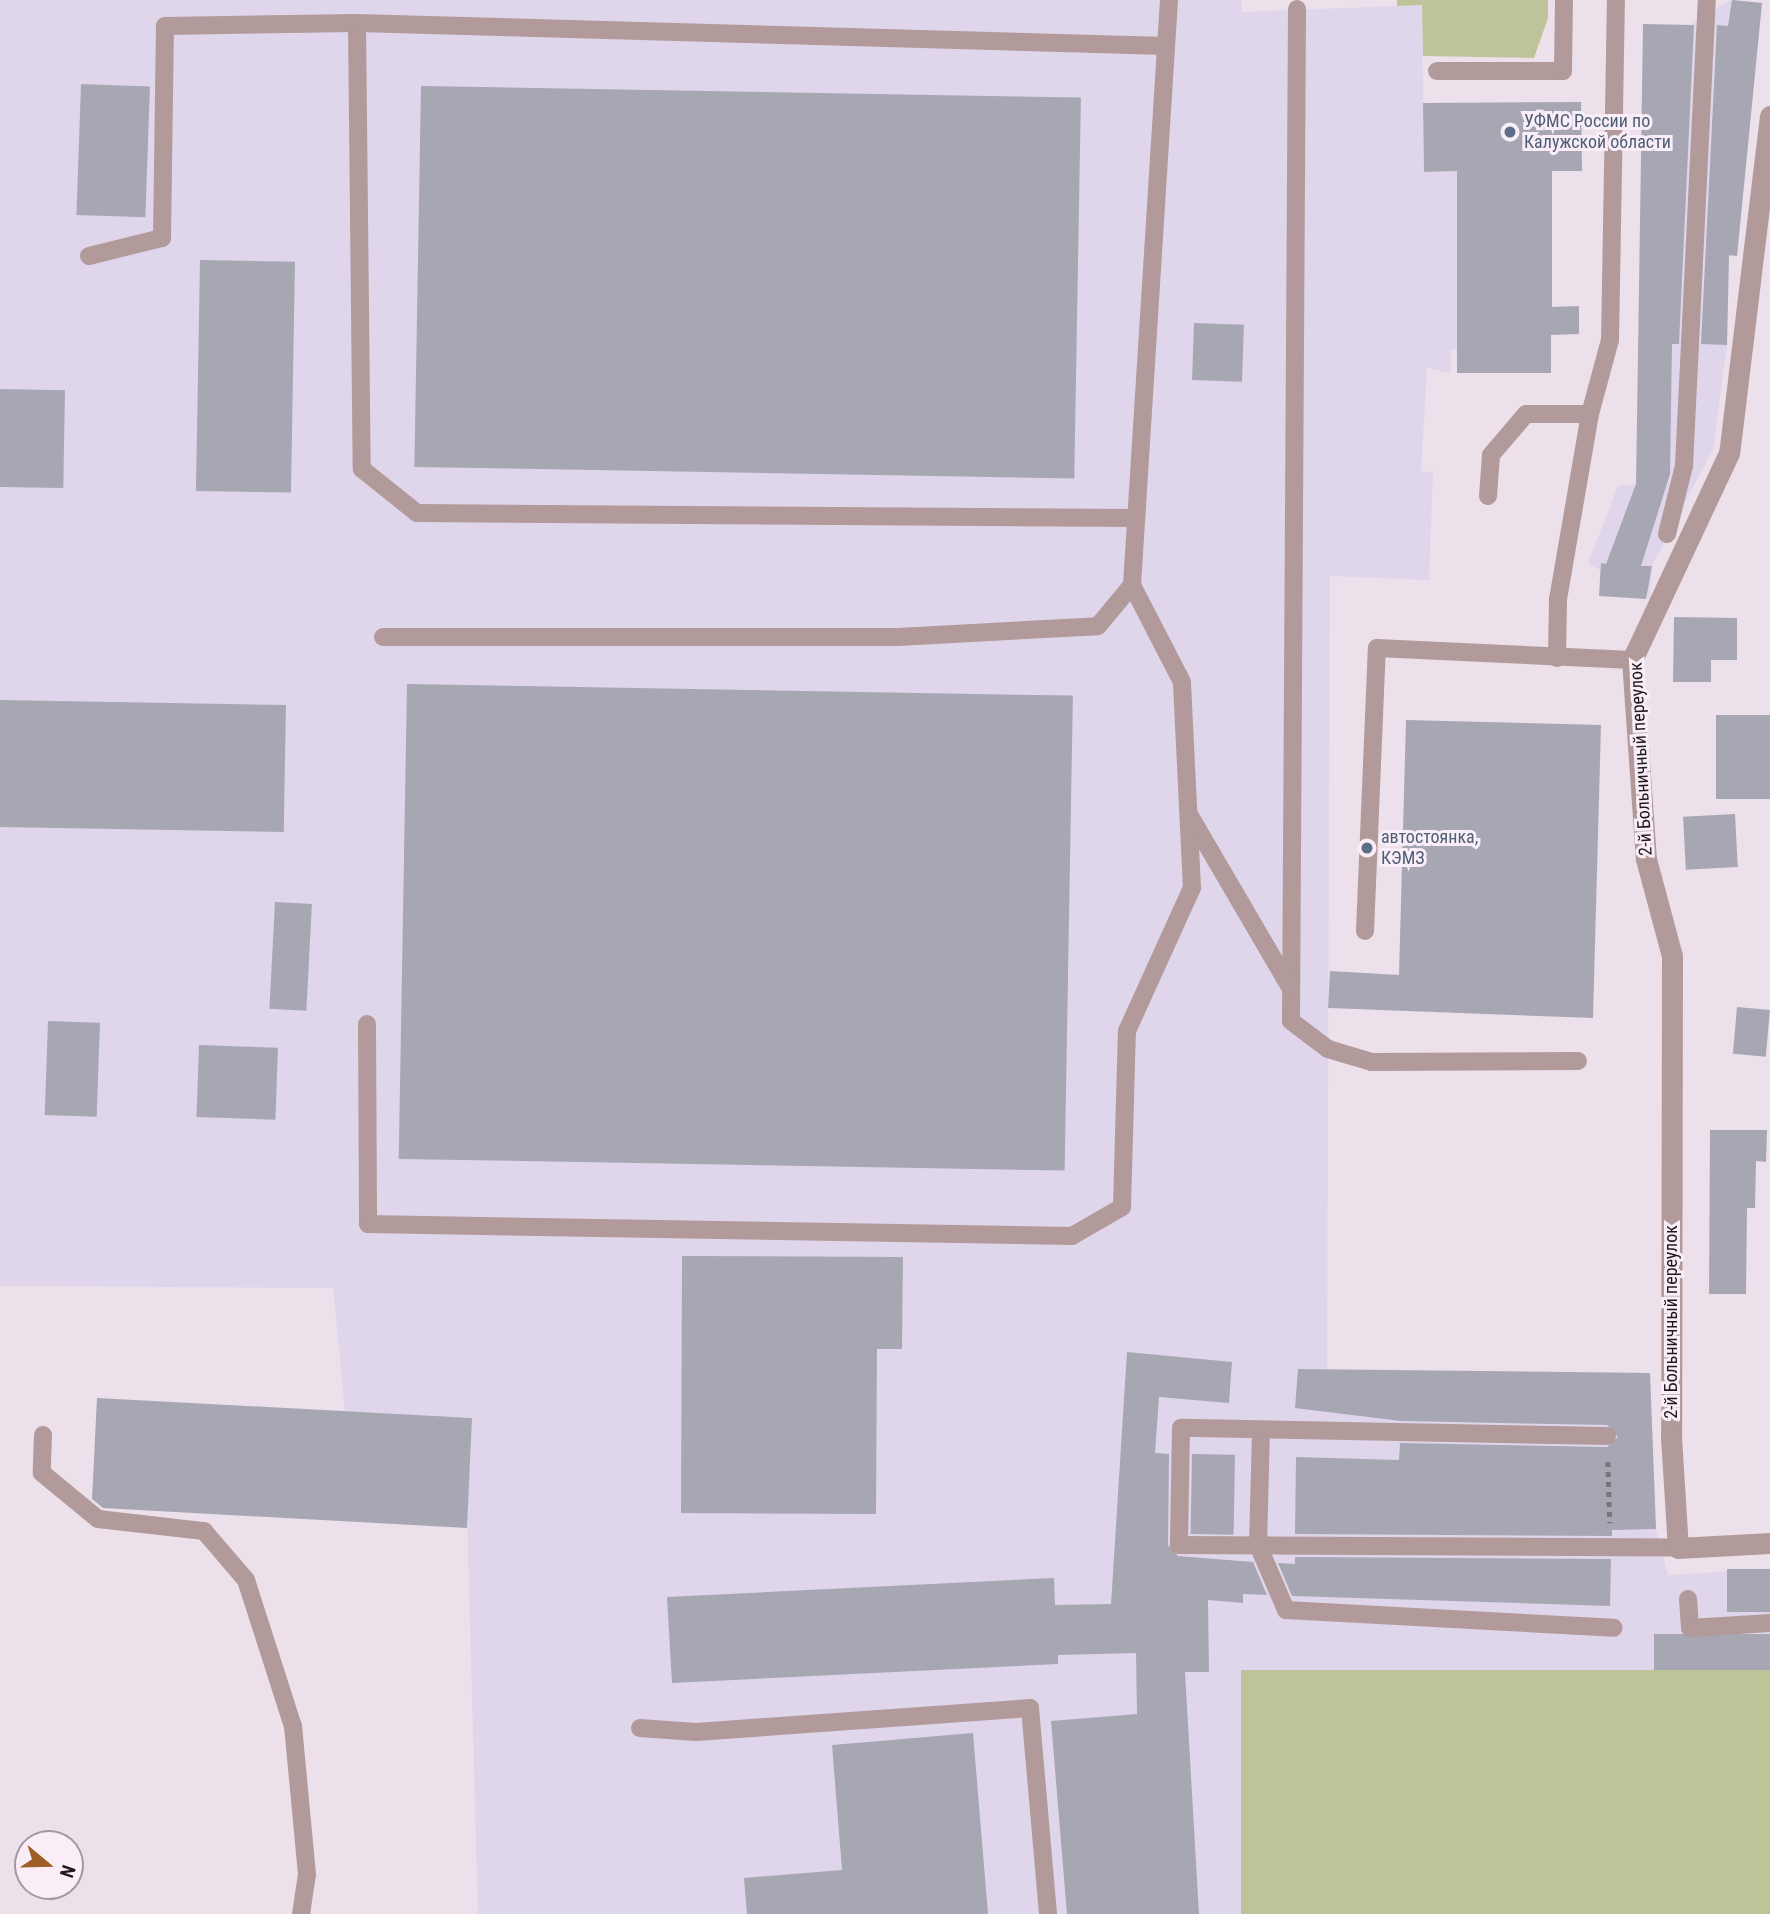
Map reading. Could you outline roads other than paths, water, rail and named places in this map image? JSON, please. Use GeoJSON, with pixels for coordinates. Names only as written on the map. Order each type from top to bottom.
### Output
{"type":"FeatureCollection","features":[{"type":"Feature","properties":{"kind":"street","name":"2-й Больничный переулок"},"geometry":{"type":"LineString","coordinates":[[1678,1548],[1671,1437],[1672,956],[1646,859],[1632,660],[1729,453],[1770,116]]}},
{"type":"Feature","properties":{"kind":"street"},"geometry":{"type":"LineString","coordinates":[[1678,1548],[1770,1543]]}},
{"type":"Feature","properties":{"kind":"lane"},"geometry":{"type":"LineString","coordinates":[[367,1024],[368,1224],[1072,1236],[1122,1207],[1127,1031],[1192,888],[1182,682],[1132,585],[1133,518],[1169,0]]}},
{"type":"Feature","properties":{"kind":"lane"},"geometry":{"type":"LineString","coordinates":[[1437,71],[1563,71],[1564,0]]}},
{"type":"Feature","properties":{"kind":"lane"},"geometry":{"type":"LineString","coordinates":[[1558,657],[1558,598],[1590,414],[1611,340],[1616,0]]}},
{"type":"Feature","properties":{"kind":"lane"},"geometry":{"type":"LineString","coordinates":[[1667,534],[1684,466],[1707,0]]}},
{"type":"Feature","properties":{"kind":"lane"},"geometry":{"type":"LineString","coordinates":[[1297,9],[1290,1021],[1328,1049],[1372,1062],[1578,1060]]}},
{"type":"Feature","properties":{"kind":"lane"},"geometry":{"type":"LineString","coordinates":[[89,256],[162,238],[165,26],[357,23],[1166,46]]}},
{"type":"Feature","properties":{"kind":"lane"},"geometry":{"type":"LineString","coordinates":[[357,23],[362,469],[417,513],[1133,518]]}},
{"type":"Feature","properties":{"kind":"lane"},"geometry":{"type":"LineString","coordinates":[[1488,496],[1491,455],[1526,414],[1590,414]]}},
{"type":"Feature","properties":{"kind":"lane"},"geometry":{"type":"LineString","coordinates":[[383,638],[898,637],[1098,626],[1132,585]]}},
{"type":"Feature","properties":{"kind":"lane"},"geometry":{"type":"LineString","coordinates":[[1365,931],[1377,648],[1632,660]]}},
{"type":"Feature","properties":{"kind":"lane"},"geometry":{"type":"LineString","coordinates":[[1188,812],[1291,989]]}},
{"type":"Feature","properties":{"kind":"lane"},"geometry":{"type":"LineString","coordinates":[[1607,1436],[1181,1428],[1179,1545],[1678,1548]]}},
{"type":"Feature","properties":{"kind":"lane"},"geometry":{"type":"LineString","coordinates":[[1261,1431],[1258,1545],[1286,1610],[1614,1628]]}},
{"type":"Feature","properties":{"kind":"lane"},"geometry":{"type":"LineString","coordinates":[[43,1435],[42,1473],[98,1519],[204,1531],[246,1580],[293,1726],[307,1874],[301,1914]]}},
{"type":"Feature","properties":{"kind":"lane"},"geometry":{"type":"LineString","coordinates":[[1688,1599],[1690,1628],[1770,1623]]}},
{"type":"Feature","properties":{"kind":"lane"},"geometry":{"type":"LineString","coordinates":[[640,1728],[695,1732],[1030,1707],[1048,1914]]}},
{"type":"Feature","properties":{"kind":"place","name":"УФМС России по Калужской области"},"geometry":{"type":"Point","coordinates":[1510,132]}},
{"type":"Feature","properties":{"kind":"place","name":"автостоянка, КЭМЗ"},"geometry":{"type":"Point","coordinates":[1367,848]}}]}
